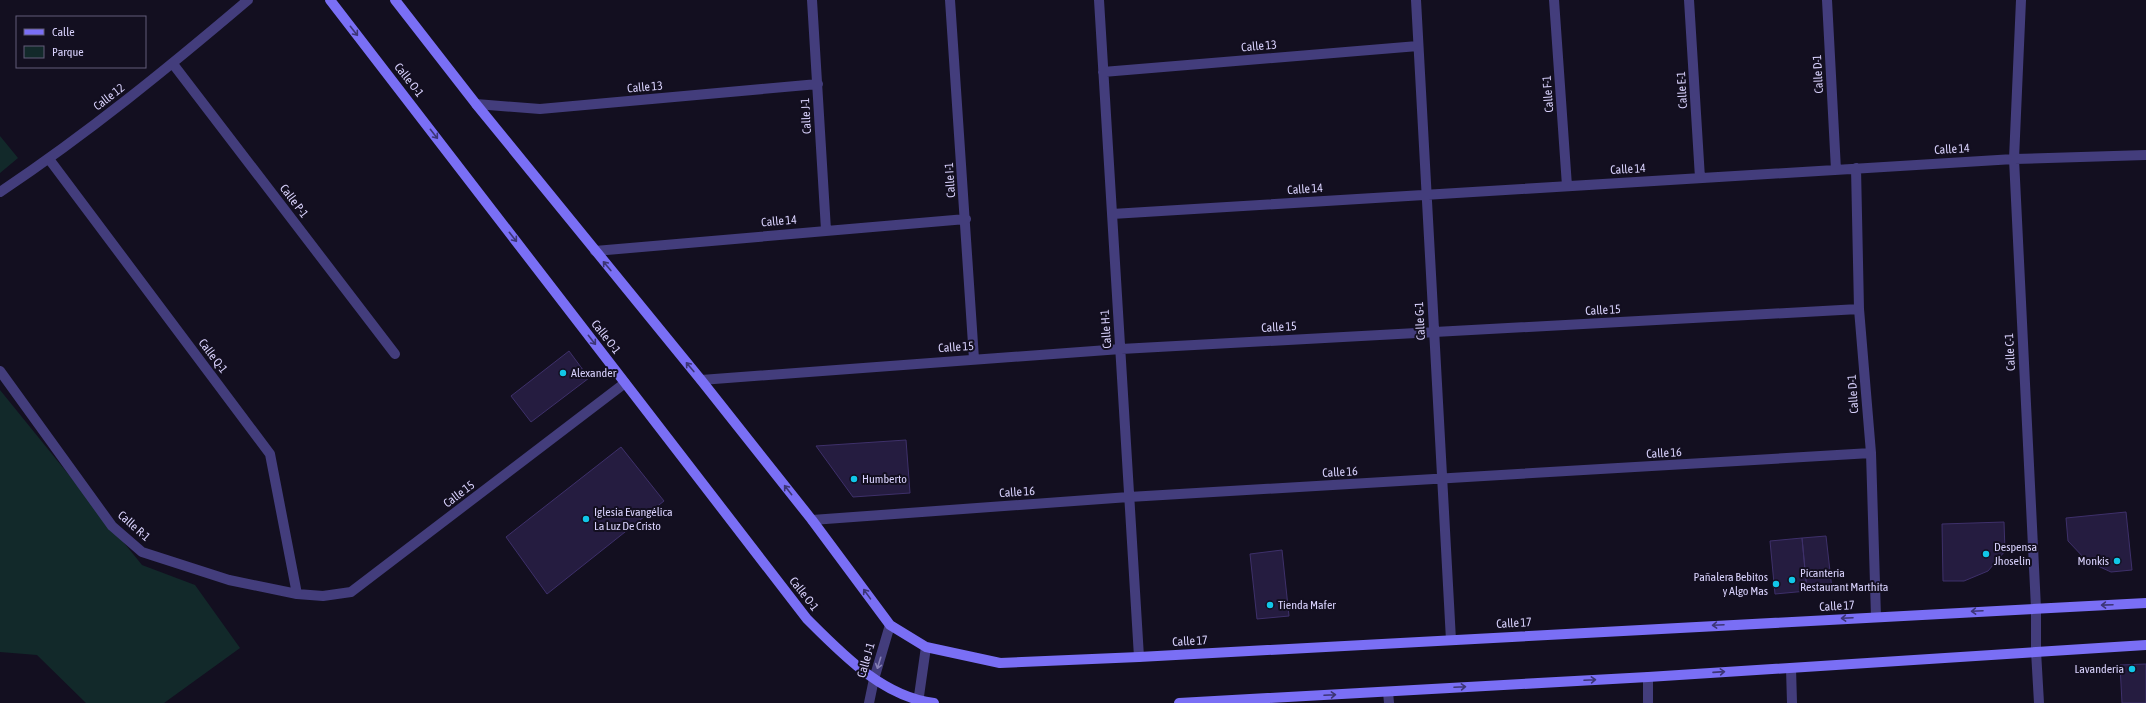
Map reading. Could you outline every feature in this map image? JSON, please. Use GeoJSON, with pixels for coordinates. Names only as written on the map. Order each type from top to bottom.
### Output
{"type":"FeatureCollection","features":[{"type":"Feature","properties":{"kind":"street","name":"Calle 12"},"geometry":{"type":"LineString","coordinates":[[0,192],[49,160],[173,64],[248,0]]}},
{"type":"Feature","properties":{"kind":"street","name":"Calle O-1"},"geometry":{"type":"LineString","coordinates":[[330,0],[807,619],[845,658],[874,679]]}},
{"type":"Feature","properties":{"kind":"street"},"geometry":{"type":"LineString","coordinates":[[395,0],[476,104],[701,380],[812,520],[890,626]]}},
{"type":"Feature","properties":{"kind":"street","name":"Calle J-1"},"geometry":{"type":"LineString","coordinates":[[812,0],[826,230]]}},
{"type":"Feature","properties":{"kind":"street","name":"Calle I-1"},"geometry":{"type":"LineString","coordinates":[[950,0],[966,220],[974,359]]}},
{"type":"Feature","properties":{"kind":"street","name":"Calle H-1"},"geometry":{"type":"LineString","coordinates":[[1099,0],[1139,657]]}},
{"type":"Feature","properties":{"kind":"street","name":"Calle G-1"},"geometry":{"type":"LineString","coordinates":[[1416,0],[1428,194],[1433,332],[1443,479],[1451,640]]}},
{"type":"Feature","properties":{"kind":"street","name":"Calle F-1"},"geometry":{"type":"LineString","coordinates":[[1554,0],[1567,186]]}},
{"type":"Feature","properties":{"kind":"street","name":"Calle E-1"},"geometry":{"type":"LineString","coordinates":[[1689,0],[1700,178]]}},
{"type":"Feature","properties":{"kind":"street","name":"Calle D-1"},"geometry":{"type":"LineString","coordinates":[[1827,0],[1836,170]]}},
{"type":"Feature","properties":{"kind":"street","name":"Calle C-1"},"geometry":{"type":"LineString","coordinates":[[2021,0],[2014,159],[2036,608],[2036,651],[2039,703]]}},
{"type":"Feature","properties":{"kind":"street","name":"Calle 13"},"geometry":{"type":"LineString","coordinates":[[1103,72],[1418,46]]}},
{"type":"Feature","properties":{"kind":"street","name":"Calle P-1"},"geometry":{"type":"LineString","coordinates":[[173,64],[395,354]]}},
{"type":"Feature","properties":{"kind":"street","name":"Calle 13"},"geometry":{"type":"LineString","coordinates":[[476,104],[540,109],[818,84]]}},
{"type":"Feature","properties":{"kind":"street","name":"Calle 14"},"geometry":{"type":"LineString","coordinates":[[1112,214],[1856,168],[2014,159],[2146,155]]}},
{"type":"Feature","properties":{"kind":"street","name":"Calle Q-1"},"geometry":{"type":"LineString","coordinates":[[49,160],[270,454],[297,594]]}},
{"type":"Feature","properties":{"kind":"street","name":"Calle D-1"},"geometry":{"type":"LineString","coordinates":[[1856,168],[1859,309],[1870,454],[1876,617]]}},
{"type":"Feature","properties":{"kind":"street","name":"Calle 14"},"geometry":{"type":"LineString","coordinates":[[595,251],[826,230],[966,220]]}},
{"type":"Feature","properties":{"kind":"street","name":"Calle 15"},"geometry":{"type":"LineString","coordinates":[[701,380],[1121,349],[1859,309]]}},
{"type":"Feature","properties":{"kind":"street","name":"Calle R-1"},"geometry":{"type":"LineString","coordinates":[[0,372],[112,526],[142,552],[229,580],[297,594]]}},
{"type":"Feature","properties":{"kind":"street","name":"Calle 15"},"geometry":{"type":"LineString","coordinates":[[297,594],[323,596],[351,592],[625,383]]}},
{"type":"Feature","properties":{"kind":"street","name":"Calle 16"},"geometry":{"type":"LineString","coordinates":[[812,520],[1129,497],[1870,454]]}},
{"type":"Feature","properties":{"kind":"street","name":"Calle 17"},"geometry":{"type":"LineString","coordinates":[[890,626],[926,647],[1000,663],[1139,657],[2146,603]]}},
{"type":"Feature","properties":{"kind":"street","name":"Calle J-1"},"geometry":{"type":"LineString","coordinates":[[869,703],[874,679],[890,626]]}},
{"type":"Feature","properties":{"kind":"street"},"geometry":{"type":"LineString","coordinates":[[1179,703],[1648,677],[2146,645]]}},
{"type":"Feature","properties":{"kind":"street"},"geometry":{"type":"LineString","coordinates":[[918,702],[926,647]]}},
{"type":"Feature","properties":{"kind":"street"},"geometry":{"type":"LineString","coordinates":[[1792,668],[1792,703]]}},
{"type":"Feature","properties":{"kind":"street"},"geometry":{"type":"LineString","coordinates":[[1648,677],[1648,703]]}},
{"type":"Feature","properties":{"kind":"street"},"geometry":{"type":"LineString","coordinates":[[874,679],[918,702],[934,703]]}},
{"type":"Feature","properties":{"kind":"street"},"geometry":{"type":"LineString","coordinates":[[1388,692],[1389,703]]}},
{"type":"Feature","properties":{"kind":"green space"},"geometry":{"type":"Polygon","coordinates":[[[0,136],[18,158],[0,173],[0,136]]]}},
{"type":"Feature","properties":{"kind":"green space"},"geometry":{"type":"Polygon","coordinates":[[[0,390],[142,565],[195,585],[240,648],[164,703],[86,703],[37,655],[0,652],[0,390]]]}},
{"type":"Feature","properties":{"kind":"building"},"geometry":{"type":"Polygon","coordinates":[[[569,351],[589,378],[531,422],[511,396],[569,351]]]}},
{"type":"Feature","properties":{"kind":"building"},"geometry":{"type":"Polygon","coordinates":[[[906,440],[910,493],[853,497],[816,446],[906,440]]]}},
{"type":"Feature","properties":{"kind":"building","name":"Iglesia Evangélica La Luz De Cristo"},"geometry":{"type":"Polygon","coordinates":[[[621,447],[664,501],[547,594],[506,537],[621,447]]]}},
{"type":"Feature","properties":{"kind":"building"},"geometry":{"type":"Polygon","coordinates":[[[2126,512],[2132,570],[2111,572],[2087,561],[2068,541],[2066,518],[2126,512]]]}},
{"type":"Feature","properties":{"kind":"building"},"geometry":{"type":"Polygon","coordinates":[[[2004,522],[2005,551],[1988,571],[1964,581],[1943,581],[1942,524],[2004,522]]]}},
{"type":"Feature","properties":{"kind":"building"},"geometry":{"type":"Polygon","coordinates":[[[1826,536],[1832,589],[1807,591],[1802,538],[1826,536]]]}},
{"type":"Feature","properties":{"kind":"building"},"geometry":{"type":"Polygon","coordinates":[[[1802,538],[1807,591],[1775,594],[1770,541],[1802,538]]]}},
{"type":"Feature","properties":{"kind":"building"},"geometry":{"type":"Polygon","coordinates":[[[1282,550],[1289,616],[1257,619],[1250,554],[1282,550]]]}},
{"type":"Feature","properties":{"kind":"building"},"geometry":{"type":"Polygon","coordinates":[[[2146,664],[2146,703],[2122,703],[2120,665],[2146,664]]]}},
{"type":"Feature","properties":{"kind":"place","name":"Alexander"},"geometry":{"type":"Point","coordinates":[563,373]}},
{"type":"Feature","properties":{"kind":"place","name":"Humberto"},"geometry":{"type":"Point","coordinates":[854,479]}},
{"type":"Feature","properties":{"kind":"place","name":"Iglesia Evangélica La Luz De Cristo"},"geometry":{"type":"Point","coordinates":[586,519]}},
{"type":"Feature","properties":{"kind":"place","name":"Despensa Jhoselin"},"geometry":{"type":"Point","coordinates":[1986,554]}},
{"type":"Feature","properties":{"kind":"place","name":"Monkis"},"geometry":{"type":"Point","coordinates":[2117,561]}},
{"type":"Feature","properties":{"kind":"place","name":"Picanteria Restaurant Marthita"},"geometry":{"type":"Point","coordinates":[1792,580]}},
{"type":"Feature","properties":{"kind":"place","name":"Pañalera Bebitos y Algo Mas"},"geometry":{"type":"Point","coordinates":[1776,584]}},
{"type":"Feature","properties":{"kind":"place","name":"Tienda Mafer"},"geometry":{"type":"Point","coordinates":[1270,605]}},
{"type":"Feature","properties":{"kind":"place","name":"Lavanderia"},"geometry":{"type":"Point","coordinates":[2132,669]}}]}
